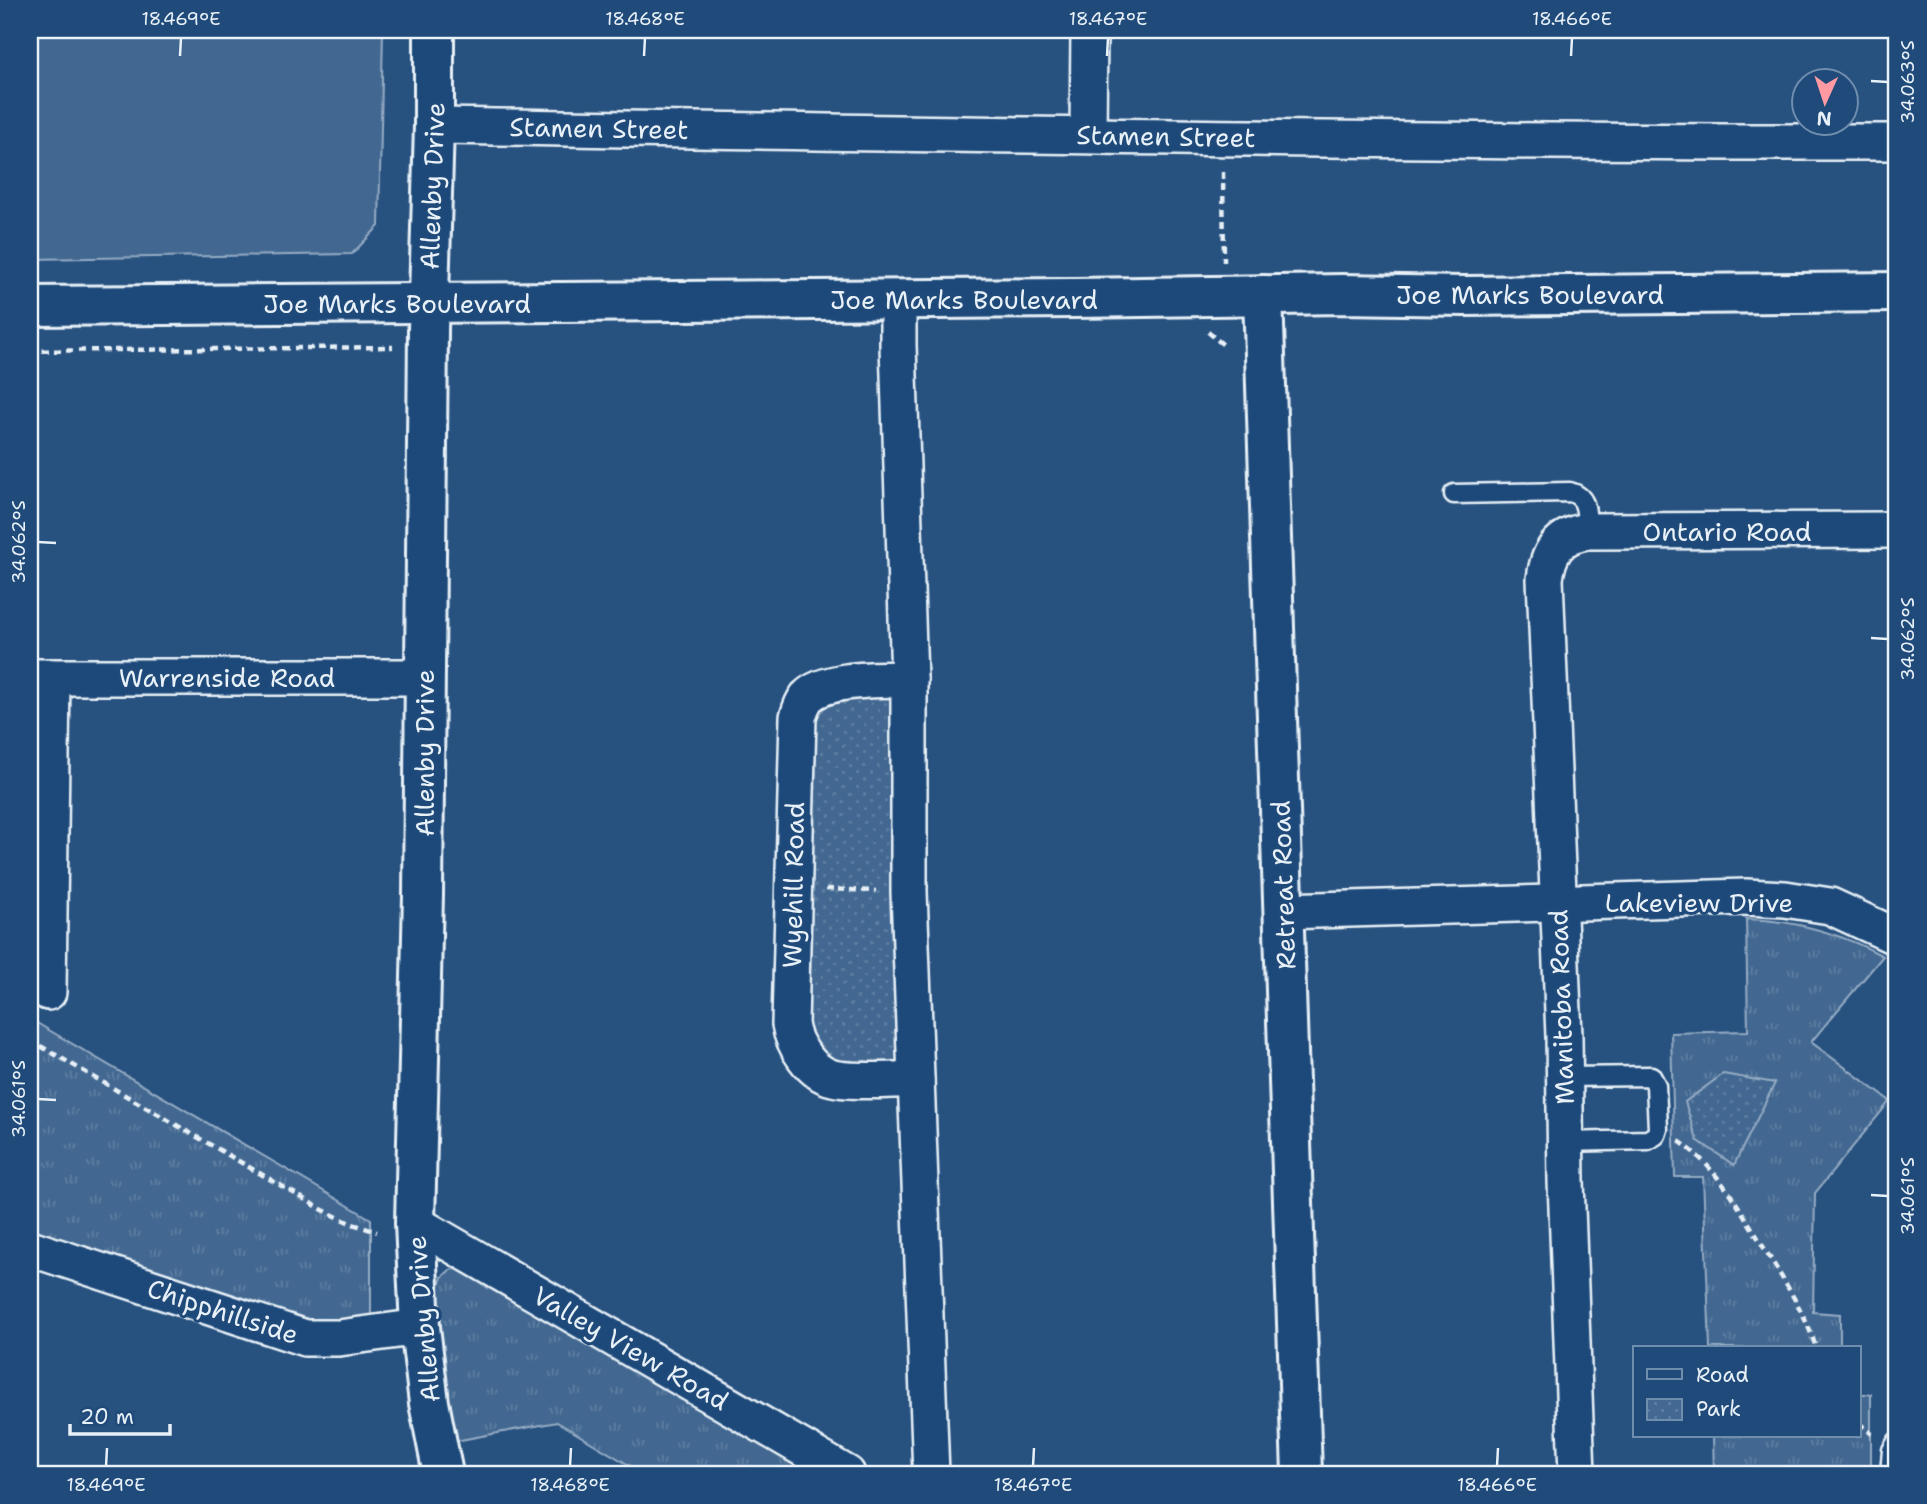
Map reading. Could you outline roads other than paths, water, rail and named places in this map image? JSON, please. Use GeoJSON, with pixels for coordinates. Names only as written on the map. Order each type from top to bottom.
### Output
{"type":"FeatureCollection","features":[{"type":"Feature","properties":{"kind":"main road","name":"Allenby Drive"},"geometry":{"type":"LineString","coordinates":[[434,30],[434,126],[428,303],[423,895],[415,1223],[429,1403],[443,1474]]}},
{"type":"Feature","properties":{"kind":"main road","name":"Joe Marks Boulevard"},"geometry":{"type":"LineString","coordinates":[[30,306],[1897,292]]}},
{"type":"Feature","properties":{"kind":"main road","name":"Retreat Road"},"geometry":{"type":"LineString","coordinates":[[1263,295],[1302,1474]]}},
{"type":"Feature","properties":{"kind":"street"},"geometry":{"type":"LineString","coordinates":[[1088,135],[1089,30]]}},
{"type":"Feature","properties":{"kind":"street","name":"Stamen Street"},"geometry":{"type":"LineString","coordinates":[[434,126],[1222,137],[1897,142]]}},
{"type":"Feature","properties":{"kind":"street"},"geometry":{"type":"LineString","coordinates":[[898,300],[909,679],[909,892],[931,1474]]}},
{"type":"Feature","properties":{"kind":"street","name":"Ontario Road"},"geometry":{"type":"LineString","coordinates":[[1572,537],[1897,530]]}},
{"type":"Feature","properties":{"kind":"street","name":"Manitoba Road"},"geometry":{"type":"LineString","coordinates":[[1572,537],[1549,556],[1545,579],[1564,1036],[1563,1077],[1577,1474]]}},
{"type":"Feature","properties":{"kind":"street"},"geometry":{"type":"LineString","coordinates":[[41,677],[48,992]]}},
{"type":"Feature","properties":{"kind":"street","name":"Warrenside Road"},"geometry":{"type":"LineString","coordinates":[[41,677],[424,677]]}},
{"type":"Feature","properties":{"kind":"street","name":"Wyehill Road"},"geometry":{"type":"LineString","coordinates":[[909,679],[838,683],[813,692],[805,701],[796,723],[790,1024],[802,1052],[814,1067],[831,1078],[916,1080]]}},
{"type":"Feature","properties":{"kind":"street","name":"Lakeview Drive"},"geometry":{"type":"LineString","coordinates":[[1283,911],[1746,897],[1785,899],[1830,906],[1897,937]]}},
{"type":"Feature","properties":{"kind":"street","name":"Valley View Road"},"geometry":{"type":"LineString","coordinates":[[415,1223],[847,1474]]}},
{"type":"Feature","properties":{"kind":"street","name":"Chipphillside"},"geometry":{"type":"LineString","coordinates":[[30,1248],[305,1338],[328,1339],[421,1327]]}},
{"type":"Feature","properties":{"kind":"lane"},"geometry":{"type":"LineString","coordinates":[[1454,494],[1578,494],[1586,506],[1572,537]]}},
{"type":"Feature","properties":{"kind":"lane"},"geometry":{"type":"LineString","coordinates":[[1563,1077],[1651,1076],[1656,1085],[1658,1129],[1656,1135],[1648,1140],[1565,1142]]}},
{"type":"Feature","properties":{"kind":"lane"},"geometry":{"type":"LineString","coordinates":[[1890,1474],[1892,1450],[1897,1442]]}}]}
